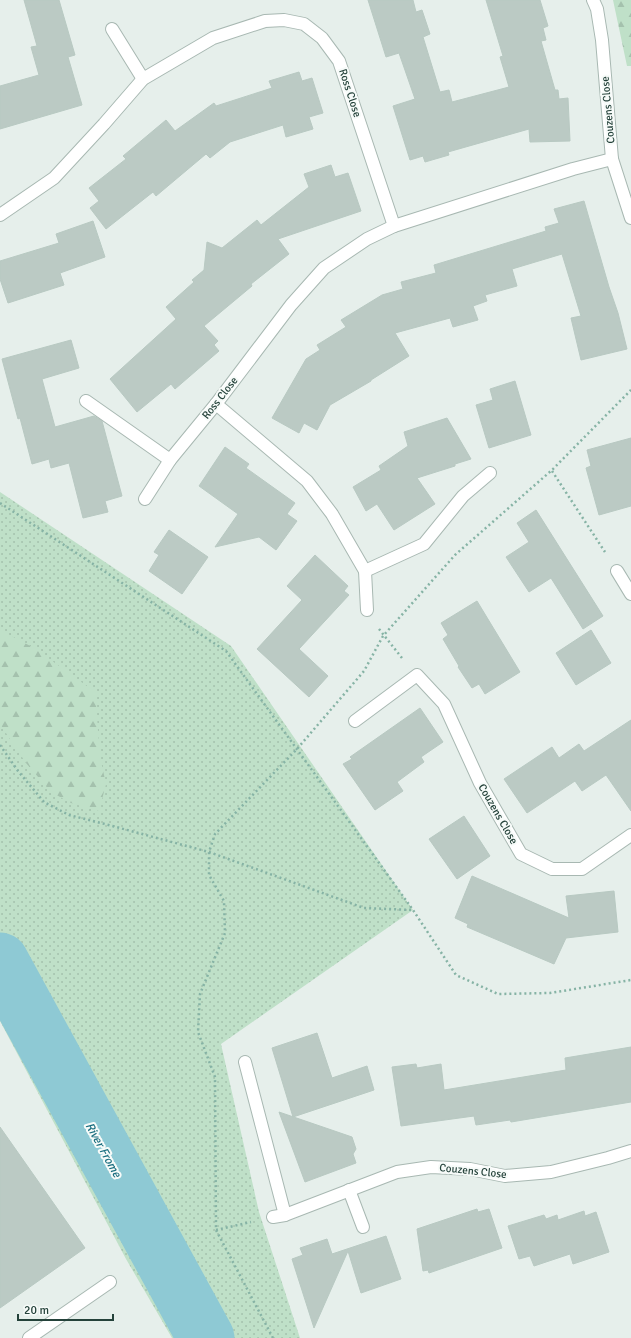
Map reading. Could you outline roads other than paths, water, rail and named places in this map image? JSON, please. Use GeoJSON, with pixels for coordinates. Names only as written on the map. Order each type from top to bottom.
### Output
{"type":"FeatureCollection","features":[{"type":"Feature","properties":{"kind":"street","name":"Couzens Close"},"geometry":{"type":"LineString","coordinates":[[593,0],[597,9],[602,40],[612,159],[631,218]]}},
{"type":"Feature","properties":{"kind":"street","name":"Ross Close"},"geometry":{"type":"LineString","coordinates":[[0,214],[54,178],[143,79],[213,38],[265,21],[284,20],[304,24],[322,38],[339,61],[394,226]]}},
{"type":"Feature","properties":{"kind":"street"},"geometry":{"type":"LineString","coordinates":[[112,29],[143,79]]}},
{"type":"Feature","properties":{"kind":"street","name":"Ross Close"},"geometry":{"type":"LineString","coordinates":[[145,499],[170,460],[216,404],[291,305],[324,268],[367,239],[394,226],[574,169],[612,159]]}},
{"type":"Feature","properties":{"kind":"street"},"geometry":{"type":"LineString","coordinates":[[86,401],[170,460]]}},
{"type":"Feature","properties":{"kind":"street"},"geometry":{"type":"LineString","coordinates":[[216,404],[306,481],[332,514],[365,570],[367,610]]}},
{"type":"Feature","properties":{"kind":"street"},"geometry":{"type":"LineString","coordinates":[[365,570],[424,544],[463,496],[490,473]]}},
{"type":"Feature","properties":{"kind":"street"},"geometry":{"type":"LineString","coordinates":[[617,571],[631,594]]}},
{"type":"Feature","properties":{"kind":"street","name":"Couzens Close"},"geometry":{"type":"LineString","coordinates":[[355,721],[417,675],[444,704],[480,782],[521,854],[552,869],[582,869],[631,835]]}},
{"type":"Feature","properties":{"kind":"street","name":"Couzens Close"},"geometry":{"type":"LineString","coordinates":[[245,1062],[279,1216],[397,1172],[431,1167],[470,1168],[505,1176],[551,1172],[631,1151]]}},
{"type":"Feature","properties":{"kind":"street"},"geometry":{"type":"LineString","coordinates":[[349,1190],[363,1227]]}},
{"type":"Feature","properties":{"kind":"street"},"geometry":{"type":"LineString","coordinates":[[29,1338],[110,1282]]}},
{"type":"Feature","properties":{"kind":"waterway","name":"River Frome"},"geometry":{"type":"LineString","coordinates":[[0,961],[206,1338]]}}]}
